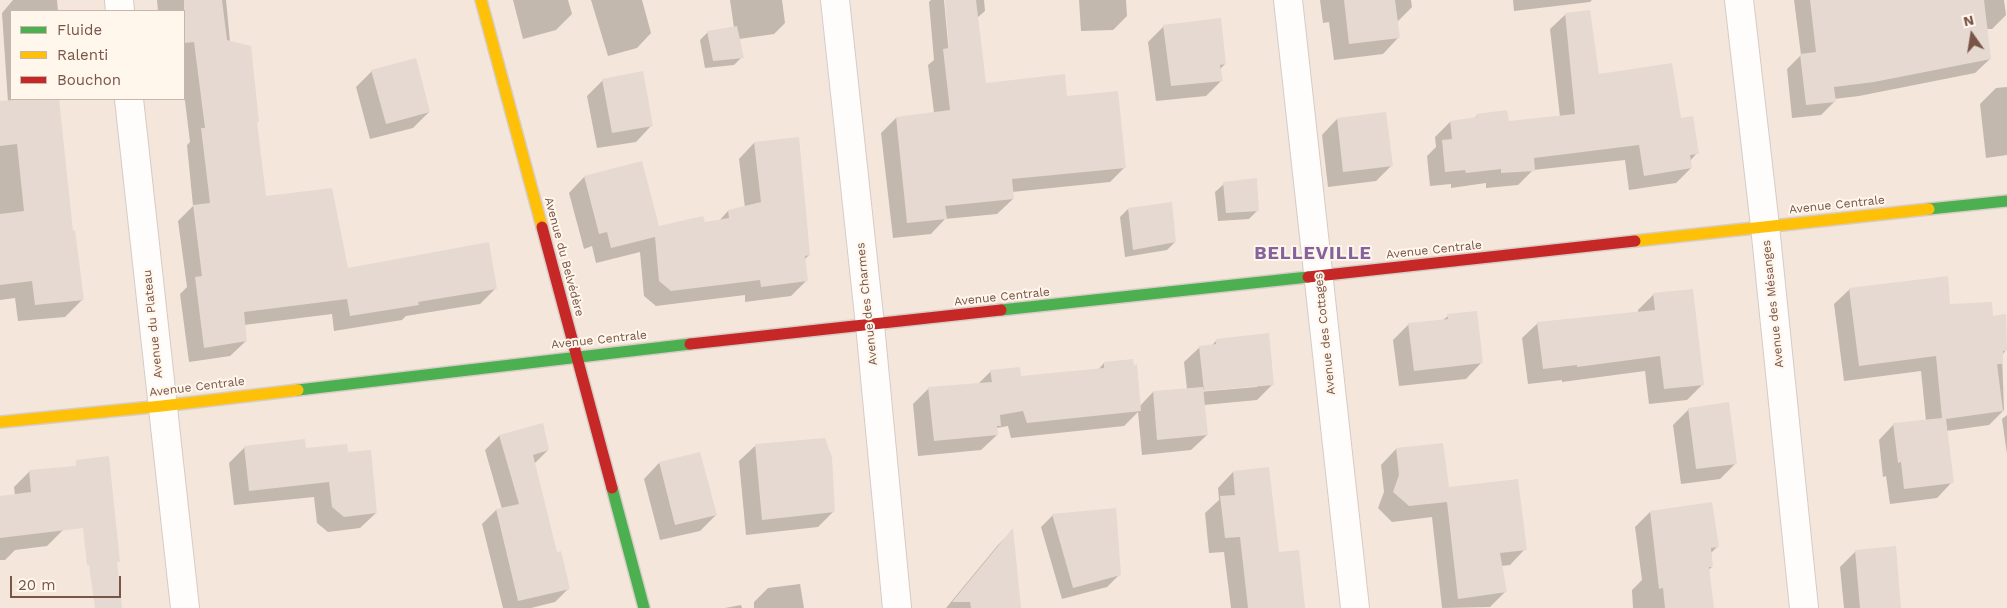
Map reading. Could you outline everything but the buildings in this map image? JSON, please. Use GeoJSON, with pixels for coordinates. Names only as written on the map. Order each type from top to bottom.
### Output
{"type":"FeatureCollection","features":[{"type":"Feature","properties":{"kind":"street","name":"Avenue du Belvédère"},"geometry":{"type":"LineString","coordinates":[[481,0],[644,608]]}},
{"type":"Feature","properties":{"kind":"street","name":"Avenue des Charmes"},"geometry":{"type":"LineString","coordinates":[[835,0],[870,325],[897,608]]}},
{"type":"Feature","properties":{"kind":"street","name":"Avenue des Cottages"},"geometry":{"type":"LineString","coordinates":[[1288,0],[1355,608]]}},
{"type":"Feature","properties":{"kind":"street","name":"Avenue des Mésanges"},"geometry":{"type":"LineString","coordinates":[[1739,0],[1765,226],[1804,608]]}},
{"type":"Feature","properties":{"kind":"street","name":"Avenue du Plateau"},"geometry":{"type":"LineString","coordinates":[[129,100],[184,608]]}},
{"type":"Feature","properties":{"kind":"street","name":"Avenue Centrale"},"geometry":{"type":"LineString","coordinates":[[0,422],[162,406],[577,356],[2007,200]]}},
{"type":"Feature","properties":{"kind":"shaded area","name":"BELLEVILLE"},"geometry":{"type":"Polygon","coordinates":[[[0,0],[2007,0],[2007,608],[0,608],[0,0]]]}},
{"type":"Feature","properties":{"kind":"traffic: fast"},"geometry":{"type":"LineString","coordinates":[[1929,209],[2007,201]]}},
{"type":"Feature","properties":{"kind":"traffic: fast"},"geometry":{"type":"LineString","coordinates":[[1001,310],[1308,277]]}},
{"type":"Feature","properties":{"kind":"traffic: fast"},"geometry":{"type":"LineString","coordinates":[[298,390],[690,344]]}},
{"type":"Feature","properties":{"kind":"traffic: fast"},"geometry":{"type":"LineString","coordinates":[[612,488],[644,608]]}},
{"type":"Feature","properties":{"kind":"traffic: slow"},"geometry":{"type":"LineString","coordinates":[[481,0],[542,227]]}},
{"type":"Feature","properties":{"kind":"traffic: slow"},"geometry":{"type":"LineString","coordinates":[[1635,241],[1929,209]]}},
{"type":"Feature","properties":{"kind":"traffic: slow"},"geometry":{"type":"LineString","coordinates":[[0,422],[298,390]]}},
{"type":"Feature","properties":{"kind":"traffic: jam"},"geometry":{"type":"LineString","coordinates":[[542,227],[612,488]]}},
{"type":"Feature","properties":{"kind":"traffic: jam"},"geometry":{"type":"LineString","coordinates":[[1308,277],[1635,241]]}},
{"type":"Feature","properties":{"kind":"traffic: jam"},"geometry":{"type":"LineString","coordinates":[[690,344],[1001,310]]}},
{"type":"Feature","properties":{"kind":"district","name":"BELLEVILLE"},"geometry":{"type":"Point","coordinates":[1313,254]}}]}
